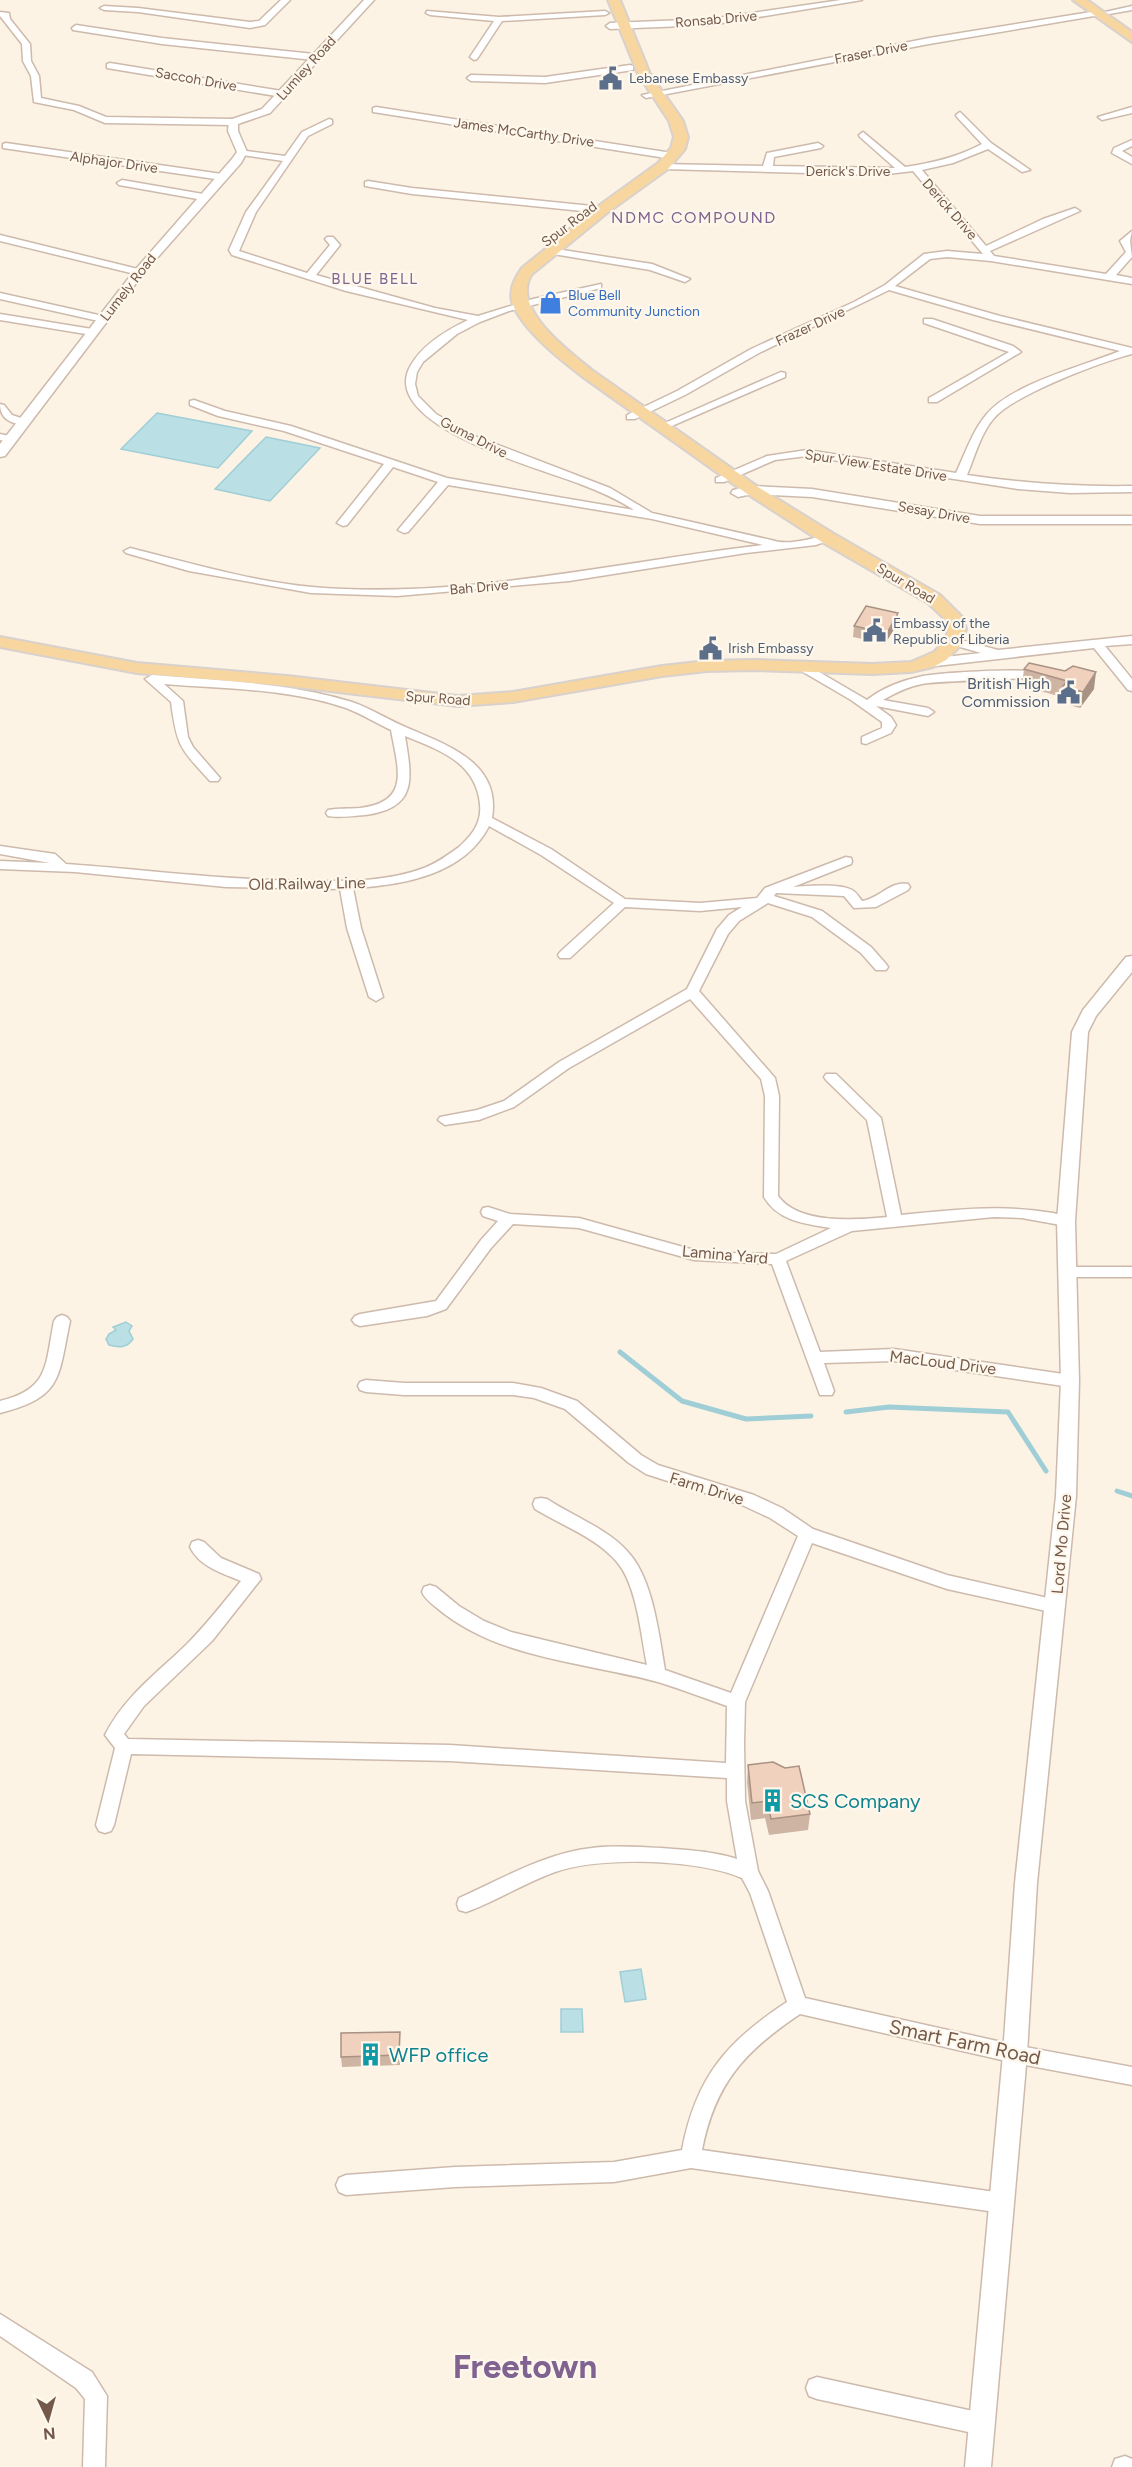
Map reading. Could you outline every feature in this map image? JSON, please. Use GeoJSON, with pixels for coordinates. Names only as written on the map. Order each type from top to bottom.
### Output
{"type":"FeatureCollection","features":[{"type":"Feature","properties":{"kind":"main road"},"geometry":{"type":"LineString","coordinates":[[1078,0],[1132,28]]}},
{"type":"Feature","properties":{"kind":"main road"},"geometry":{"type":"LineString","coordinates":[[1092,0],[1103,13],[1132,38]]}},
{"type":"Feature","properties":{"kind":"main road"},"geometry":{"type":"LineString","coordinates":[[610,13],[636,72],[680,130],[678,149],[665,158]]}},
{"type":"Feature","properties":{"kind":"main road","name":"Spur Road"},"geometry":{"type":"LineString","coordinates":[[0,642],[137,668],[299,682],[423,699],[458,701],[673,670],[753,665],[893,668],[927,663],[946,652],[954,642],[957,630],[954,618],[946,608],[934,599],[822,540],[745,491],[668,435],[636,415],[582,376],[552,342],[505,296],[507,280],[535,249],[596,209],[665,158]]}},
{"type":"Feature","properties":{"kind":"main road","name":"Spur Road"},"geometry":{"type":"LineString","coordinates":[[515,308],[520,281],[527,271],[596,209]]}},
{"type":"Feature","properties":{"kind":"main road","name":"Spur Road"},"geometry":{"type":"LineString","coordinates":[[0,632],[140,659],[324,677],[420,690],[469,693],[511,693],[676,659],[756,656],[880,660],[902,659],[928,649],[940,634],[939,622],[933,613],[865,564]]}},
{"type":"Feature","properties":{"kind":"street"},"geometry":{"type":"LineString","coordinates":[[104,8],[149,11],[250,25],[262,23],[286,0]]}},
{"type":"Feature","properties":{"kind":"street","name":"Lumley Road"},"geometry":{"type":"LineString","coordinates":[[233,122],[266,111],[369,0]]}},
{"type":"Feature","properties":{"kind":"street","name":"Ronsab Drive"},"geometry":{"type":"LineString","coordinates":[[430,13],[499,20],[610,13],[710,22],[858,0]]}},
{"type":"Feature","properties":{"kind":"street","name":"Fraser Drive"},"geometry":{"type":"LineString","coordinates":[[651,94],[929,41],[1132,8]]}},
{"type":"Feature","properties":{"kind":"street"},"geometry":{"type":"LineString","coordinates":[[0,14],[6,15],[6,20],[26,44],[27,62],[35,76],[37,100],[76,108],[105,120],[233,122],[233,131],[242,152],[288,158]]}},
{"type":"Feature","properties":{"kind":"street"},"geometry":{"type":"LineString","coordinates":[[474,57],[499,20]]}},
{"type":"Feature","properties":{"kind":"street"},"geometry":{"type":"LineString","coordinates":[[75,28],[162,41],[314,57]]}},
{"type":"Feature","properties":{"kind":"street","name":"Saccoh Drive"},"geometry":{"type":"LineString","coordinates":[[110,66],[282,94]]}},
{"type":"Feature","properties":{"kind":"street"},"geometry":{"type":"LineString","coordinates":[[471,78],[545,80],[636,72]]}},
{"type":"Feature","properties":{"kind":"street","name":"James McCarthy Drive"},"geometry":{"type":"LineString","coordinates":[[376,110],[665,158]]}},
{"type":"Feature","properties":{"kind":"street"},"geometry":{"type":"LineString","coordinates":[[1102,117],[1132,110]]}},
{"type":"Feature","properties":{"kind":"street"},"geometry":{"type":"LineString","coordinates":[[960,115],[988,145],[1025,170]]}},
{"type":"Feature","properties":{"kind":"street"},"geometry":{"type":"LineString","coordinates":[[329,122],[304,134],[288,158],[288,162],[251,212],[234,250],[240,255],[309,277],[435,311],[478,319]]}},
{"type":"Feature","properties":{"kind":"street"},"geometry":{"type":"LineString","coordinates":[[863,135],[904,171]]}},
{"type":"Feature","properties":{"kind":"street"},"geometry":{"type":"LineString","coordinates":[[1132,143],[1117,150],[1117,153],[1132,161]]}},
{"type":"Feature","properties":{"kind":"street","name":"Derick's Drive"},"geometry":{"type":"LineString","coordinates":[[665,158],[768,170],[904,171],[973,152],[988,145]]}},
{"type":"Feature","properties":{"kind":"street","name":"Alphajor Drive"},"geometry":{"type":"LineString","coordinates":[[6,146],[222,177]]}},
{"type":"Feature","properties":{"kind":"street"},"geometry":{"type":"LineString","coordinates":[[768,170],[770,155],[818,146]]}},
{"type":"Feature","properties":{"kind":"street","name":"Lumely Road"},"geometry":{"type":"LineString","coordinates":[[0,453],[5,438],[23,423],[139,272],[242,152]]}},
{"type":"Feature","properties":{"kind":"street","name":"Derick Drive"},"geometry":{"type":"LineString","coordinates":[[915,168],[988,254],[1046,222],[1075,212]]}},
{"type":"Feature","properties":{"kind":"street"},"geometry":{"type":"LineString","coordinates":[[122,183],[203,197]]}},
{"type":"Feature","properties":{"kind":"street"},"geometry":{"type":"LineString","coordinates":[[368,184],[412,191],[596,209]]}},
{"type":"Feature","properties":{"kind":"street"},"geometry":{"type":"LineString","coordinates":[[1109,277],[1131,252],[1125,241],[1132,234]]}},
{"type":"Feature","properties":{"kind":"street"},"geometry":{"type":"LineString","coordinates":[[0,238],[139,272]]}},
{"type":"Feature","properties":{"kind":"street"},"geometry":{"type":"LineString","coordinates":[[309,277],[334,245],[330,239]]}},
{"type":"Feature","properties":{"kind":"street"},"geometry":{"type":"LineString","coordinates":[[550,251],[652,267],[685,279]]}},
{"type":"Feature","properties":{"kind":"street","name":"Frazer Drive"},"geometry":{"type":"LineString","coordinates":[[636,415],[755,351],[857,304],[888,287],[927,256],[988,254],[1132,281]]}},
{"type":"Feature","properties":{"kind":"street","name":"Guma Drive"},"geometry":{"type":"LineString","coordinates":[[598,286],[478,319],[434,345],[416,363],[409,383],[415,399],[438,419],[476,441],[530,463],[600,487],[630,501],[652,516]]}},
{"type":"Feature","properties":{"kind":"street","name":"Spur View Estate Drive"},"geometry":{"type":"LineString","coordinates":[[888,287],[997,318],[1130,351]]}},
{"type":"Feature","properties":{"kind":"street"},"geometry":{"type":"LineString","coordinates":[[0,296],[103,319]]}},
{"type":"Feature","properties":{"kind":"street"},"geometry":{"type":"LineString","coordinates":[[0,317],[92,332]]}},
{"type":"Feature","properties":{"kind":"street"},"geometry":{"type":"LineString","coordinates":[[928,321],[1016,352],[933,400]]}},
{"type":"Feature","properties":{"kind":"street","name":"Spur View Estate Drive"},"geometry":{"type":"LineString","coordinates":[[726,478],[768,457],[784,453],[807,453],[960,477],[991,415],[1029,391],[1130,351]]}},
{"type":"Feature","properties":{"kind":"street"},"geometry":{"type":"LineString","coordinates":[[668,435],[781,375]]}},
{"type":"Feature","properties":{"kind":"street"},"geometry":{"type":"LineString","coordinates":[[194,403],[222,414],[287,428],[445,481],[652,516],[780,545]]}},
{"type":"Feature","properties":{"kind":"street"},"geometry":{"type":"LineString","coordinates":[[0,407],[8,417],[23,423]]}},
{"type":"Feature","properties":{"kind":"street"},"geometry":{"type":"LineString","coordinates":[[343,523],[390,464]]}},
{"type":"Feature","properties":{"kind":"street"},"geometry":{"type":"LineString","coordinates":[[960,477],[1045,489],[1132,489]]}},
{"type":"Feature","properties":{"kind":"street"},"geometry":{"type":"LineString","coordinates":[[404,530],[445,481]]}},
{"type":"Feature","properties":{"kind":"street","name":"Sesay Drive"},"geometry":{"type":"LineString","coordinates":[[745,491],[855,498],[980,520],[1132,520]]}},
{"type":"Feature","properties":{"kind":"street","name":"Bah Drive"},"geometry":{"type":"LineString","coordinates":[[130,551],[189,568],[249,579],[311,590],[368,594],[569,578],[822,540]]}},
{"type":"Feature","properties":{"kind":"street"},"geometry":{"type":"LineString","coordinates":[[927,663],[1132,640]]}},
{"type":"Feature","properties":{"kind":"street"},"geometry":{"type":"LineString","coordinates":[[954,642],[998,654]]}},
{"type":"Feature","properties":{"kind":"street"},"geometry":{"type":"LineString","coordinates":[[1097,644],[1132,687]]}},
{"type":"Feature","properties":{"kind":"street"},"geometry":{"type":"LineString","coordinates":[[802,666],[869,702],[928,712]]}},
{"type":"Feature","properties":{"kind":"street"},"geometry":{"type":"LineString","coordinates":[[137,668],[177,700],[182,737],[188,748],[214,778]]}},
{"type":"Feature","properties":{"kind":"street"},"geometry":{"type":"LineString","coordinates":[[869,702],[895,688],[923,680],[1024,673],[1052,678]]}},
{"type":"Feature","properties":{"kind":"street"},"geometry":{"type":"LineString","coordinates":[[152,679],[313,697],[343,703],[448,750],[468,762],[482,781],[487,801],[487,820],[546,852],[622,903],[700,907],[828,890],[849,893],[859,905],[871,904],[903,887]]}},
{"type":"Feature","properties":{"kind":"street"},"geometry":{"type":"LineString","coordinates":[[866,740],[887,730],[890,725],[869,702]]}},
{"type":"Feature","properties":{"kind":"street"},"geometry":{"type":"LineString","coordinates":[[332,813],[385,808],[398,801],[403,791],[404,775],[397,729]]}},
{"type":"Feature","properties":{"kind":"street","name":"Old Railway Line"},"geometry":{"type":"LineString","coordinates":[[0,865],[65,868],[249,885],[346,885],[401,878],[430,871],[451,859],[471,843],[487,820]]}},
{"type":"Feature","properties":{"kind":"street"},"geometry":{"type":"LineString","coordinates":[[0,849],[50,857],[65,868]]}},
{"type":"Feature","properties":{"kind":"street"},"geometry":{"type":"LineString","coordinates":[[445,1120],[479,1115],[509,1104],[564,1065],[692,992],[722,932],[734,918],[764,897],[846,861]]}},
{"type":"Feature","properties":{"kind":"street"},"geometry":{"type":"LineString","coordinates":[[346,885],[354,928],[376,998]]}},
{"type":"Feature","properties":{"kind":"street"},"geometry":{"type":"LineString","coordinates":[[764,897],[817,914],[866,950],[880,967]]}},
{"type":"Feature","properties":{"kind":"street"},"geometry":{"type":"LineString","coordinates":[[565,955],[622,903]]}},
{"type":"Feature","properties":{"kind":"street","name":"Lord Mo Drive"},"geometry":{"type":"LineString","coordinates":[[978,2467],[1015,2054],[1026,1883],[1066,1485],[1070,1381],[1066,1221],[1080,1032],[1089,1014],[1132,961]]}},
{"type":"Feature","properties":{"kind":"street"},"geometry":{"type":"LineString","coordinates":[[692,992],[768,1078],[772,1096],[771,1197],[776,1207],[790,1214],[849,1226]]}},
{"type":"Feature","properties":{"kind":"street"},"geometry":{"type":"LineString","coordinates":[[831,1077],[871,1113],[874,1119],[895,1221]]}},
{"type":"Feature","properties":{"kind":"street","name":"Lamina Yard"},"geometry":{"type":"LineString","coordinates":[[488,1212],[509,1219],[579,1223],[694,1255],[778,1259],[849,1226],[994,1212],[1022,1213],[1066,1221]]}},
{"type":"Feature","properties":{"kind":"street"},"geometry":{"type":"LineString","coordinates":[[360,1320],[427,1310],[441,1305],[472,1261],[509,1219]]}},
{"type":"Feature","properties":{"kind":"street"},"geometry":{"type":"LineString","coordinates":[[778,1259],[826,1391]]}},
{"type":"Feature","properties":{"kind":"street"},"geometry":{"type":"LineString","coordinates":[[1067,1272],[1132,1272]]}},
{"type":"Feature","properties":{"kind":"street"},"geometry":{"type":"LineString","coordinates":[[0,1407],[14,1404],[40,1392],[51,1370],[62,1321]]}},
{"type":"Feature","properties":{"kind":"street","name":"MacLoud Drive"},"geometry":{"type":"LineString","coordinates":[[815,1358],[902,1355],[1070,1381]]}},
{"type":"Feature","properties":{"kind":"street","name":"Farm Drive"},"geometry":{"type":"LineString","coordinates":[[366,1386],[432,1390],[513,1389],[536,1392],[562,1400],[572,1405],[635,1459],[652,1470],[748,1500],[776,1513],[807,1534],[892,1565],[947,1582],[1055,1606]]}},
{"type":"Feature","properties":{"kind":"street"},"geometry":{"type":"LineString","coordinates":[[541,1504],[624,1557],[634,1576],[640,1597],[657,1675]]}},
{"type":"Feature","properties":{"kind":"street"},"geometry":{"type":"LineString","coordinates":[[691,2158],[696,2129],[706,2098],[725,2067],[750,2039],[798,2005],[759,1891],[749,1872],[736,1801],[734,1771],[736,1702],[807,1534]]}},
{"type":"Feature","properties":{"kind":"street"},"geometry":{"type":"LineString","coordinates":[[198,1547],[202,1553],[224,1566],[253,1579],[189,1653],[157,1682],[120,1721],[114,1735],[124,1746],[450,1753],[734,1771]]}},
{"type":"Feature","properties":{"kind":"street"},"geometry":{"type":"LineString","coordinates":[[430,1592],[444,1607],[500,1636],[657,1675],[736,1702]]}},
{"type":"Feature","properties":{"kind":"street"},"geometry":{"type":"LineString","coordinates":[[105,1825],[124,1746]]}},
{"type":"Feature","properties":{"kind":"street"},"geometry":{"type":"LineString","coordinates":[[466,1904],[549,1867],[589,1856],[632,1855],[702,1859],[728,1862],[749,1872]]}},
{"type":"Feature","properties":{"kind":"street","name":"Smart Farm Road"},"geometry":{"type":"LineString","coordinates":[[798,2005],[1015,2054],[1132,2076]]}},
{"type":"Feature","properties":{"kind":"street"},"geometry":{"type":"LineString","coordinates":[[346,2185],[455,2177],[614,2172],[691,2158],[1002,2203]]}},
{"type":"Feature","properties":{"kind":"street"},"geometry":{"type":"LineString","coordinates":[[0,2324],[84,2380],[96,2396],[94,2467]]}},
{"type":"Feature","properties":{"kind":"street"},"geometry":{"type":"LineString","coordinates":[[817,2388],[982,2424]]}},
{"type":"Feature","properties":{"kind":"water"},"geometry":{"type":"Polygon","coordinates":[[[157,413],[252,431],[218,468],[121,449],[157,413]]]}},
{"type":"Feature","properties":{"kind":"water"},"geometry":{"type":"Polygon","coordinates":[[[266,437],[320,448],[270,501],[215,489],[266,437]]]}},
{"type":"Feature","properties":{"kind":"water"},"geometry":{"type":"Polygon","coordinates":[[[126,1322],[132,1326],[129,1331],[133,1339],[122,1346],[109,1345],[106,1339],[116,1330],[113,1327],[126,1322]]]}},
{"type":"Feature","properties":{"kind":"water"},"geometry":{"type":"Polygon","coordinates":[[[641,1969],[646,1999],[625,2002],[620,1972],[641,1969]]]}},
{"type":"Feature","properties":{"kind":"water"},"geometry":{"type":"Polygon","coordinates":[[[561,2009],[582,2009],[583,2032],[561,2032],[561,2009]]]}},
{"type":"Feature","properties":{"kind":"building"},"geometry":{"type":"Polygon","coordinates":[[[866,606],[898,613],[887,633],[854,626],[866,606]]]}},
{"type":"Feature","properties":{"kind":"building"},"geometry":{"type":"Polygon","coordinates":[[[1029,663],[1065,671],[1073,666],[1096,672],[1083,692],[1063,686],[1067,681],[1024,669],[1029,663]]]}},
{"type":"Feature","properties":{"kind":"building"},"geometry":{"type":"Polygon","coordinates":[[[773,1762],[785,1768],[799,1766],[810,1814],[771,1819],[767,1801],[752,1803],[748,1765],[773,1762]]]}},
{"type":"Feature","properties":{"kind":"building"},"geometry":{"type":"Polygon","coordinates":[[[400,2032],[399,2055],[341,2057],[341,2033],[400,2032]]]}},
{"type":"Feature","properties":{"kind":"waterway"},"geometry":{"type":"LineString","coordinates":[[620,1352],[682,1401],[746,1419],[811,1416]]}},
{"type":"Feature","properties":{"kind":"waterway"},"geometry":{"type":"LineString","coordinates":[[846,1412],[889,1407],[1008,1412],[1046,1471]]}},
{"type":"Feature","properties":{"kind":"waterway"},"geometry":{"type":"LineString","coordinates":[[1117,1491],[1132,1496]]}},
{"type":"Feature","properties":{"kind":"place","name":"Lebanese Embassy"},"geometry":{"type":"Point","coordinates":[611,78]}},
{"type":"Feature","properties":{"kind":"place","name":"Blue Bell Community Junction"},"geometry":{"type":"Point","coordinates":[550,303]}},
{"type":"Feature","properties":{"kind":"place","name":"Embassy of the Republic of Liberia"},"geometry":{"type":"Point","coordinates":[875,631]}},
{"type":"Feature","properties":{"kind":"place","name":"Irish Embassy"},"geometry":{"type":"Point","coordinates":[710,648]}},
{"type":"Feature","properties":{"kind":"place","name":"British High Commission"},"geometry":{"type":"Point","coordinates":[1068,692]}},
{"type":"Feature","properties":{"kind":"place","name":"SCS Company"},"geometry":{"type":"Point","coordinates":[772,1801]}},
{"type":"Feature","properties":{"kind":"place","name":"WFP office"},"geometry":{"type":"Point","coordinates":[371,2055]}},
{"type":"Feature","properties":{"kind":"district","name":"NDMC COMPOUND"},"geometry":{"type":"Point","coordinates":[694,217]}},
{"type":"Feature","properties":{"kind":"district","name":"BLUE BELL"},"geometry":{"type":"Point","coordinates":[375,279]}},
{"type":"Feature","properties":{"kind":"district","name":"Freetown"},"geometry":{"type":"Point","coordinates":[525,2366]}}]}
